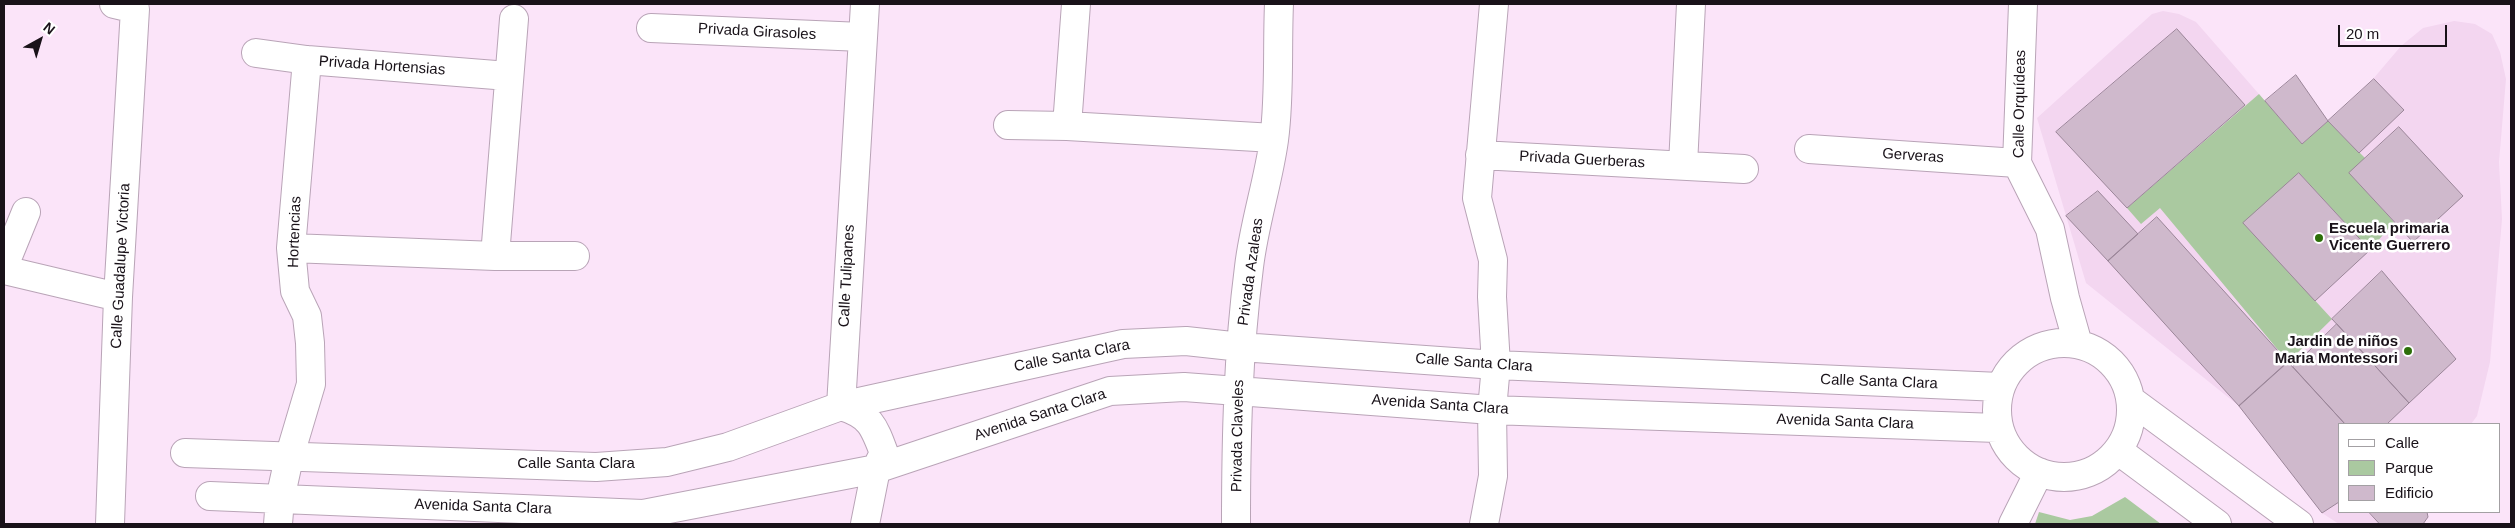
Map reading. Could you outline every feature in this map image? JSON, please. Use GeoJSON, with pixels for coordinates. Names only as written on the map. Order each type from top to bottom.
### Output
{"type":"FeatureCollection","features":[{"type":"Feature","properties":{"kind":"street","name":"Calle Tulipanes"},"geometry":{"type":"LineString","coordinates":[[840,406],[865,4]]}},
{"type":"Feature","properties":{"kind":"street"},"geometry":{"type":"LineString","coordinates":[[1067,126],[1076,4]]}},
{"type":"Feature","properties":{"kind":"street","name":"Privada Azaleas"},"geometry":{"type":"LineString","coordinates":[[1241,347],[1255,226],[1267,185],[1274,138],[1278,4]]}},
{"type":"Feature","properties":{"kind":"street"},"geometry":{"type":"LineString","coordinates":[[1484,524],[1493,476],[1492,410],[1496,365],[1492,297],[1493,260],[1477,198],[1494,4]]}},
{"type":"Feature","properties":{"kind":"street"},"geometry":{"type":"LineString","coordinates":[[1684,165],[1692,4]]}},
{"type":"Feature","properties":{"kind":"street","name":"Calle Orquídeas"},"geometry":{"type":"LineString","coordinates":[[2023,4],[2017,163],[2050,229],[2078,344]]}},
{"type":"Feature","properties":{"kind":"street","name":"Calle Guadalupe Victoria"},"geometry":{"type":"LineString","coordinates":[[110,524],[125,6]]}},
{"type":"Feature","properties":{"kind":"street"},"geometry":{"type":"LineString","coordinates":[[494,256],[514,20]]}},
{"type":"Feature","properties":{"kind":"street","name":"Privada Girasoles"},"geometry":{"type":"LineString","coordinates":[[651,28],[862,37]]}},
{"type":"Feature","properties":{"kind":"street","name":"Privada Hortensias"},"geometry":{"type":"LineString","coordinates":[[256,53],[307,60],[508,76]]}},
{"type":"Feature","properties":{"kind":"street","name":"Hortencias"},"geometry":{"type":"LineString","coordinates":[[279,512],[289,458],[311,384],[307,316],[295,291],[291,248],[307,60]]}},
{"type":"Feature","properties":{"kind":"street"},"geometry":{"type":"LineString","coordinates":[[1008,125],[1067,126],[1274,138]]}},
{"type":"Feature","properties":{"kind":"street","name":"Gerveras"},"geometry":{"type":"LineString","coordinates":[[1809,149],[2017,163]]}},
{"type":"Feature","properties":{"kind":"street","name":"Privada Guerberas"},"geometry":{"type":"LineString","coordinates":[[1480,155],[1744,169]]}},
{"type":"Feature","properties":{"kind":"street"},"geometry":{"type":"LineString","coordinates":[[4,266],[26,212]]}},
{"type":"Feature","properties":{"kind":"street"},"geometry":{"type":"LineString","coordinates":[[291,248],[494,256],[575,256]]}},
{"type":"Feature","properties":{"kind":"street"},"geometry":{"type":"LineString","coordinates":[[4,270],[118,297]]}},
{"type":"Feature","properties":{"kind":"street","name":"Calle Santa Clara"},"geometry":{"type":"LineString","coordinates":[[185,453],[596,467],[667,462],[728,447],[840,406],[1123,344],[1186,341],[1241,347],[1496,365],[2000,387]]}},
{"type":"Feature","properties":{"kind":"street"},"geometry":{"type":"LineString","coordinates":[[2055,343],[2078,344],[2099,352],[2116,367],[2128,387],[2132,401],[2132,418],[2120,452],[2102,466],[2082,475],[2060,477],[2038,472],[2020,461],[2006,444],[1997,428],[2000,387],[2015,363],[2033,350],[2055,343]]}},
{"type":"Feature","properties":{"kind":"street","name":"Privada Claveles"},"geometry":{"type":"LineString","coordinates":[[1236,524],[1237,389],[1241,347]]}},
{"type":"Feature","properties":{"kind":"street","name":"Avenida Santa Clara"},"geometry":{"type":"LineString","coordinates":[[210,496],[279,512],[643,514],[876,468],[1110,392],[1184,387],[1237,389],[1492,410],[1997,428]]}},
{"type":"Feature","properties":{"kind":"street"},"geometry":{"type":"LineString","coordinates":[[2132,401],[2299,524]]}},
{"type":"Feature","properties":{"kind":"street"},"geometry":{"type":"LineString","coordinates":[[840,406],[857,411],[868,418],[884,453],[876,468],[865,524]]}},
{"type":"Feature","properties":{"kind":"street"},"geometry":{"type":"LineString","coordinates":[[2120,452],[2217,524]]}},
{"type":"Feature","properties":{"kind":"street"},"geometry":{"type":"LineString","coordinates":[[2013,524],[2038,472]]}},
{"type":"Feature","properties":{"kind":"shaded area","name":"Escuela primaria Vicente Guerrero"},"geometry":{"type":"Polygon","coordinates":[[[2163,11],[2179,14],[2196,22],[2265,101],[2296,75],[2328,121],[2373,79],[2401,46],[2423,28],[2454,21],[2475,24],[2492,34],[2500,52],[2506,79],[2499,162],[2502,219],[2490,362],[2477,416],[2472,423],[2338,423],[2338,513],[2427,513],[2428,517],[2423,524],[2339,524],[2322,513],[2239,406],[2086,283],[2037,118],[2152,14],[2163,11]]]}},
{"type":"Feature","properties":{"kind":"green space"},"geometry":{"type":"Polygon","coordinates":[[[2259,94],[2302,144],[2328,121],[2365,158],[2350,173],[2394,222],[2370,250],[2299,173],[2244,223],[2332,319],[2288,362],[2160,208],[2141,224],[2127,208],[2259,94]]]}},
{"type":"Feature","properties":{"kind":"green space"},"geometry":{"type":"Polygon","coordinates":[[[2125,497],[2161,524],[2035,524],[2039,512],[2070,520],[2092,516],[2125,497]]]}},
{"type":"Feature","properties":{"kind":"building"},"geometry":{"type":"Polygon","coordinates":[[[2177,29],[2245,105],[2127,208],[2056,132],[2177,29]]]}},
{"type":"Feature","properties":{"kind":"building"},"geometry":{"type":"Polygon","coordinates":[[[2296,75],[2328,121],[2302,144],[2265,101],[2296,75]]]}},
{"type":"Feature","properties":{"kind":"building"},"geometry":{"type":"Polygon","coordinates":[[[2374,79],[2404,110],[2359,153],[2328,121],[2374,79]]]}},
{"type":"Feature","properties":{"kind":"building"},"geometry":{"type":"Polygon","coordinates":[[[2399,127],[2463,196],[2413,242],[2349,173],[2399,127]]]}},
{"type":"Feature","properties":{"kind":"building"},"geometry":{"type":"Polygon","coordinates":[[[2299,173],[2370,250],[2315,301],[2243,223],[2299,173]]]}},
{"type":"Feature","properties":{"kind":"building"},"geometry":{"type":"Polygon","coordinates":[[[2098,191],[2138,234],[2108,261],[2066,216],[2098,191]]]}},
{"type":"Feature","properties":{"kind":"building"},"geometry":{"type":"Polygon","coordinates":[[[2157,217],[2288,362],[2239,406],[2108,261],[2157,217]]]}},
{"type":"Feature","properties":{"kind":"building"},"geometry":{"type":"Polygon","coordinates":[[[2382,271],[2456,359],[2409,403],[2332,319],[2382,271]]]}},
{"type":"Feature","properties":{"kind":"building"},"geometry":{"type":"Polygon","coordinates":[[[2337,324],[2409,403],[2388,423],[2344,423],[2293,367],[2337,324]]]}},
{"type":"Feature","properties":{"kind":"building"},"geometry":{"type":"Polygon","coordinates":[[[2288,362],[2344,423],[2338,423],[2338,503],[2322,513],[2239,406],[2288,362]]]}},
{"type":"Feature","properties":{"kind":"building"},"geometry":{"type":"Polygon","coordinates":[[[2370,513],[2427,513],[2428,517],[2423,524],[2380,524],[2370,513]]]}},
{"type":"Feature","properties":{"kind":"place","name":"Escuela primaria Vicente Guerrero"},"geometry":{"type":"Point","coordinates":[2319,238]}},
{"type":"Feature","properties":{"kind":"place","name":"Jardin de niños Maria Montessori"},"geometry":{"type":"Point","coordinates":[2408,351]}}]}
